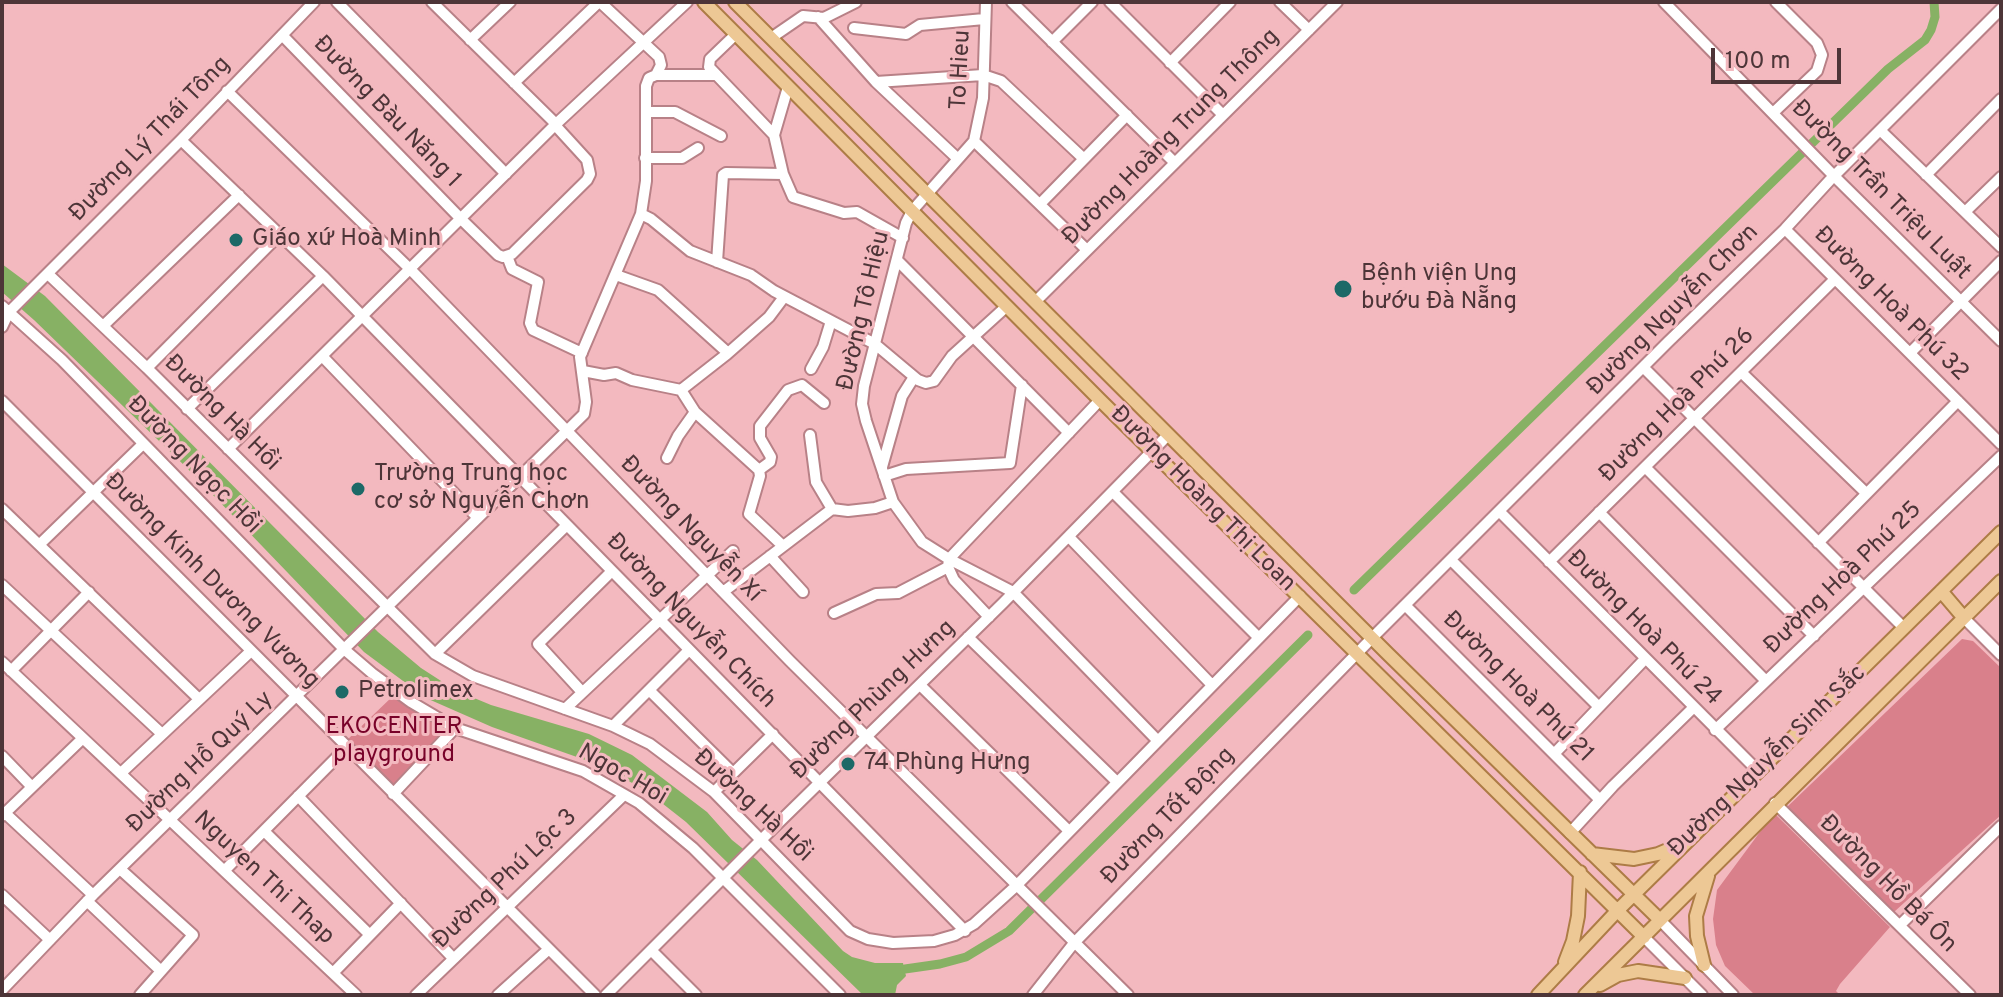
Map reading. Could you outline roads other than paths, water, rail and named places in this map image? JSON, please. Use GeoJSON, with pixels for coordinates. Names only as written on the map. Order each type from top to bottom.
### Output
{"type":"FeatureCollection","features":[{"type":"Feature","properties":{"kind":"main road","name":"Đường Hoàng Thị Loan"},"geometry":{"type":"LineString","coordinates":[[704,2],[1100,400],[1644,937]]}},
{"type":"Feature","properties":{"kind":"main road","name":"Đường Hoàng Thị Loan"},"geometry":{"type":"LineString","coordinates":[[735,2],[1372,638],[1660,920]]}},
{"type":"Feature","properties":{"kind":"main road","name":"Đường Nguyễn Sinh Sắc"},"geometry":{"type":"LineString","coordinates":[[1538,995],[1634,894],[2001,532]]}},
{"type":"Feature","properties":{"kind":"main road","name":"Đường Nguyễn Sinh Sắc"},"geometry":{"type":"LineString","coordinates":[[1587,992],[2001,581]]}},
{"type":"Feature","properties":{"kind":"main road"},"geometry":{"type":"LineString","coordinates":[[1941,591],[1964,618]]}},
{"type":"Feature","properties":{"kind":"main road"},"geometry":{"type":"LineString","coordinates":[[1591,854],[1634,859],[1658,854],[1689,840]]}},
{"type":"Feature","properties":{"kind":"main road"},"geometry":{"type":"LineString","coordinates":[[1704,965],[1696,916],[1711,869]]}},
{"type":"Feature","properties":{"kind":"main road"},"geometry":{"type":"LineString","coordinates":[[1560,972],[1573,941],[1578,916],[1580,872]]}},
{"type":"Feature","properties":{"kind":"main road"},"geometry":{"type":"LineString","coordinates":[[1587,992],[1618,975],[1638,971],[1685,978]]}},
{"type":"Feature","properties":{"kind":"street","name":"Đường Lý Thái Tông"},"geometry":{"type":"LineString","coordinates":[[2,327],[8,309],[48,274],[314,2]]}},
{"type":"Feature","properties":{"kind":"street"},"geometry":{"type":"LineString","coordinates":[[337,2],[506,174]]}},
{"type":"Feature","properties":{"kind":"street"},"geometry":{"type":"LineString","coordinates":[[432,2],[587,160],[590,174],[587,180],[507,256]]}},
{"type":"Feature","properties":{"kind":"street"},"geometry":{"type":"LineString","coordinates":[[470,40],[510,2]]}},
{"type":"Feature","properties":{"kind":"street"},"geometry":{"type":"LineString","coordinates":[[514,83],[599,2],[659,57],[660,68],[648,81],[646,181],[641,214],[582,353]]}},
{"type":"Feature","properties":{"kind":"street"},"geometry":{"type":"LineString","coordinates":[[228,449],[555,125],[687,2]]}},
{"type":"Feature","properties":{"kind":"street"},"geometry":{"type":"LineString","coordinates":[[771,38],[803,16],[824,18],[856,2]]}},
{"type":"Feature","properties":{"kind":"street","name":"To Hieu"},"geometry":{"type":"LineString","coordinates":[[912,211],[974,141],[981,117],[986,2]]}},
{"type":"Feature","properties":{"kind":"street"},"geometry":{"type":"LineString","coordinates":[[1012,2],[1175,163]]}},
{"type":"Feature","properties":{"kind":"street"},"geometry":{"type":"LineString","coordinates":[[1052,42],[1092,2]]}},
{"type":"Feature","properties":{"kind":"street"},"geometry":{"type":"LineString","coordinates":[[1110,2],[1223,115]]}},
{"type":"Feature","properties":{"kind":"street"},"geometry":{"type":"LineString","coordinates":[[1170,63],[1230,2]]}},
{"type":"Feature","properties":{"kind":"street"},"geometry":{"type":"LineString","coordinates":[[1280,2],[1309,30]]}},
{"type":"Feature","properties":{"kind":"street","name":"Đường Hoàng Trung Thông"},"geometry":{"type":"LineString","coordinates":[[1035,302],[1337,2]]}},
{"type":"Feature","properties":{"kind":"street","name":"Đường Trần Triệu Luật"},"geometry":{"type":"LineString","coordinates":[[1664,2],[2001,341]]}},
{"type":"Feature","properties":{"kind":"street"},"geometry":{"type":"LineString","coordinates":[[1773,113],[1817,71],[1822,55],[1817,43],[1776,2]]}},
{"type":"Feature","properties":{"kind":"street","name":"Đường Nguyễn Chơn"},"geometry":{"type":"LineString","coordinates":[[1357,653],[1785,229],[1831,172],[1880,130],[2001,9]]}},
{"type":"Feature","properties":{"kind":"street"},"geometry":{"type":"LineString","coordinates":[[818,17],[876,82],[958,159]]}},
{"type":"Feature","properties":{"kind":"street"},"geometry":{"type":"LineString","coordinates":[[854,28],[904,34],[920,25],[984,19]]}},
{"type":"Feature","properties":{"kind":"street"},"geometry":{"type":"LineString","coordinates":[[736,34],[710,59],[709,67],[774,135]]}},
{"type":"Feature","properties":{"kind":"street","name":"Đường Bàu Năng 1"},"geometry":{"type":"LineString","coordinates":[[282,35],[461,219],[498,255],[507,256],[512,269],[538,282],[530,323],[533,330],[582,353]]}},
{"type":"Feature","properties":{"kind":"street"},"geometry":{"type":"LineString","coordinates":[[656,75],[715,75]]}},
{"type":"Feature","properties":{"kind":"street"},"geometry":{"type":"LineString","coordinates":[[876,82],[983,75],[1001,81],[1084,159]]}},
{"type":"Feature","properties":{"kind":"street"},"geometry":{"type":"LineString","coordinates":[[788,87],[774,135],[790,193],[798,201],[844,213],[857,212],[903,238]]}},
{"type":"Feature","properties":{"kind":"street","name":"Đường Nguyễn Xí"},"geometry":{"type":"LineString","coordinates":[[227,91],[411,270],[723,592],[1128,995]]}},
{"type":"Feature","properties":{"kind":"street"},"geometry":{"type":"LineString","coordinates":[[1926,175],[2001,99]]}},
{"type":"Feature","properties":{"kind":"street"},"geometry":{"type":"LineString","coordinates":[[646,112],[675,112],[721,136]]}},
{"type":"Feature","properties":{"kind":"street"},"geometry":{"type":"LineString","coordinates":[[1040,204],[1127,115]]}},
{"type":"Feature","properties":{"kind":"street"},"geometry":{"type":"LineString","coordinates":[[1880,130],[2001,247]]}},
{"type":"Feature","properties":{"kind":"street","name":"Đường Nguyễn Chích"},"geometry":{"type":"LineString","coordinates":[[181,140],[323,276],[965,931]]}},
{"type":"Feature","properties":{"kind":"street"},"geometry":{"type":"LineString","coordinates":[[974,141],[1087,250]]}},
{"type":"Feature","properties":{"kind":"street"},"geometry":{"type":"LineString","coordinates":[[645,158],[682,158],[698,148]]}},
{"type":"Feature","properties":{"kind":"street"},"geometry":{"type":"LineString","coordinates":[[717,262],[723,175],[783,174]]}},
{"type":"Feature","properties":{"kind":"street"},"geometry":{"type":"LineString","coordinates":[[1965,212],[2001,177]]}},
{"type":"Feature","properties":{"kind":"street"},"geometry":{"type":"LineString","coordinates":[[103,326],[239,195]]}},
{"type":"Feature","properties":{"kind":"street","name":"Đường Tô Hiệu"},"geometry":{"type":"LineString","coordinates":[[912,211],[875,344],[862,404],[893,502],[922,542],[949,563],[1013,592],[1158,741]]}},
{"type":"Feature","properties":{"kind":"street"},"geometry":{"type":"LineString","coordinates":[[641,214],[680,245],[751,275],[779,294],[875,344],[914,377],[926,383],[934,381],[952,356],[1007,306]]}},
{"type":"Feature","properties":{"kind":"street","name":"Đường Hoà Phú 32"},"geometry":{"type":"LineString","coordinates":[[1785,229],[2001,444]]}},
{"type":"Feature","properties":{"kind":"street"},"geometry":{"type":"LineString","coordinates":[[147,368],[280,234]]}},
{"type":"Feature","properties":{"kind":"street"},"geometry":{"type":"LineString","coordinates":[[897,260],[1069,433]]}},
{"type":"Feature","properties":{"kind":"street"},"geometry":{"type":"LineString","coordinates":[[1910,353],[2001,261]]}},
{"type":"Feature","properties":{"kind":"street","name":"Đường Hà Hồi"},"geometry":{"type":"LineString","coordinates":[[48,274],[435,654],[473,676],[613,726],[650,744],[714,792],[756,844],[856,935],[880,942],[923,942],[946,939],[965,931],[1016,886],[1300,596]]}},
{"type":"Feature","properties":{"kind":"street"},"geometry":{"type":"LineString","coordinates":[[616,275],[658,290],[728,353]]}},
{"type":"Feature","properties":{"kind":"street"},"geometry":{"type":"LineString","coordinates":[[187,409],[323,276]]}},
{"type":"Feature","properties":{"kind":"street","name":"Đường Hoà Phú 26"},"geometry":{"type":"LineString","coordinates":[[1549,562],[1835,279]]}},
{"type":"Feature","properties":{"kind":"street"},"geometry":{"type":"LineString","coordinates":[[681,390],[769,317],[779,294]]}},
{"type":"Feature","properties":{"kind":"street","name":"Đường Ngọc Hồi"},"geometry":{"type":"LineString","coordinates":[[8,309],[348,648]]}},
{"type":"Feature","properties":{"kind":"street"},"geometry":{"type":"LineString","coordinates":[[811,369],[823,347],[831,321]]}},
{"type":"Feature","properties":{"kind":"street","name":"Đường Hồ Quý Ly"},"geometry":{"type":"LineString","coordinates":[[2,990],[90,898],[579,420],[586,408],[583,371],[579,363],[582,353]]}},
{"type":"Feature","properties":{"kind":"street"},"geometry":{"type":"LineString","coordinates":[[322,356],[478,518]]}},
{"type":"Feature","properties":{"kind":"street"},"geometry":{"type":"LineString","coordinates":[[1643,367],[1904,628]]}},
{"type":"Feature","properties":{"kind":"street"},"geometry":{"type":"LineString","coordinates":[[583,371],[616,373],[632,380],[681,390],[695,412],[759,470],[749,514],[783,546]]}},
{"type":"Feature","properties":{"kind":"street"},"geometry":{"type":"LineString","coordinates":[[1741,372],[1866,493]]}},
{"type":"Feature","properties":{"kind":"street"},"geometry":{"type":"LineString","coordinates":[[914,377],[902,396],[883,472],[1010,463],[1027,478]]}},
{"type":"Feature","properties":{"kind":"street"},"geometry":{"type":"LineString","coordinates":[[759,470],[770,462],[771,457],[760,438],[760,426],[788,390],[802,385],[824,403]]}},
{"type":"Feature","properties":{"kind":"street"},"geometry":{"type":"LineString","coordinates":[[1010,463],[1022,385]]}},
{"type":"Feature","properties":{"kind":"street"},"geometry":{"type":"LineString","coordinates":[[834,613],[876,594],[898,593],[949,563],[1100,400]]}},
{"type":"Feature","properties":{"kind":"street","name":"Đường Kinh Dương Vương"},"geometry":{"type":"LineString","coordinates":[[2,401],[595,995]]}},
{"type":"Feature","properties":{"kind":"street"},"geometry":{"type":"LineString","coordinates":[[1818,543],[1958,401]]}},
{"type":"Feature","properties":{"kind":"street"},"geometry":{"type":"LineString","coordinates":[[667,458],[695,412]]}},
{"type":"Feature","properties":{"kind":"street"},"geometry":{"type":"LineString","coordinates":[[810,435],[816,482],[832,509]]}},
{"type":"Feature","properties":{"kind":"street","name":"Đường Phùng Hưng"},"geometry":{"type":"LineString","coordinates":[[606,995],[989,617],[1168,435]]}},
{"type":"Feature","properties":{"kind":"street"},"geometry":{"type":"LineString","coordinates":[[40,544],[143,444]]}},
{"type":"Feature","properties":{"kind":"street","name":"Đường Hoà Phú 25"},"geometry":{"type":"LineString","coordinates":[[1715,730],[2001,456]]}},
{"type":"Feature","properties":{"kind":"street"},"geometry":{"type":"LineString","coordinates":[[1645,467],[1814,636]]}},
{"type":"Feature","properties":{"kind":"street"},"geometry":{"type":"LineString","coordinates":[[1113,492],[1259,638]]}},
{"type":"Feature","properties":{"kind":"street"},"geometry":{"type":"LineString","coordinates":[[723,592],[832,509],[875,508],[893,502]]}},
{"type":"Feature","properties":{"kind":"street"},"geometry":{"type":"LineString","coordinates":[[2,509],[199,699]]}},
{"type":"Feature","properties":{"kind":"street","name":"Đường Hoà Phú 24"},"geometry":{"type":"LineString","coordinates":[[1500,512],[1759,772]]}},
{"type":"Feature","properties":{"kind":"street"},"geometry":{"type":"LineString","coordinates":[[1599,512],[1766,681]]}},
{"type":"Feature","properties":{"kind":"street"},"geometry":{"type":"LineString","coordinates":[[435,654],[567,525]]}},
{"type":"Feature","properties":{"kind":"street"},"geometry":{"type":"LineString","coordinates":[[1069,537],[1212,685]]}},
{"type":"Feature","properties":{"kind":"street"},"geometry":{"type":"LineString","coordinates":[[565,709],[733,551]]}},
{"type":"Feature","properties":{"kind":"street"},"geometry":{"type":"LineString","coordinates":[[770,556],[803,592]]}},
{"type":"Feature","properties":{"kind":"street"},"geometry":{"type":"LineString","coordinates":[[1451,560],[1599,707]]}},
{"type":"Feature","properties":{"kind":"street"},"geometry":{"type":"LineString","coordinates":[[949,563],[954,580],[989,617]]}},
{"type":"Feature","properties":{"kind":"street"},"geometry":{"type":"LineString","coordinates":[[582,692],[538,644],[612,571]]}},
{"type":"Feature","properties":{"kind":"street"},"geometry":{"type":"LineString","coordinates":[[2,585],[162,734]]}},
{"type":"Feature","properties":{"kind":"street"},"geometry":{"type":"LineString","coordinates":[[11,671],[89,592]]}},
{"type":"Feature","properties":{"kind":"street","name":"Đường Hoà Phú 21"},"geometry":{"type":"LineString","coordinates":[[1405,605],[1600,800]]}},
{"type":"Feature","properties":{"kind":"street"},"geometry":{"type":"LineString","coordinates":[[1964,618],[2001,655]]}},
{"type":"Feature","properties":{"kind":"street"},"geometry":{"type":"LineString","coordinates":[[968,637],[1117,782]]}},
{"type":"Feature","properties":{"kind":"street","name":"Ngoc Hoi"},"geometry":{"type":"LineString","coordinates":[[348,648],[411,702],[455,728],[583,771],[657,816],[726,874],[840,995]]}},
{"type":"Feature","properties":{"kind":"street"},"geometry":{"type":"LineString","coordinates":[[613,726],[689,650]]}},
{"type":"Feature","properties":{"kind":"street"},"geometry":{"type":"LineString","coordinates":[[121,773],[251,651]]}},
{"type":"Feature","properties":{"kind":"street","name":"Đường Tốt Động"},"geometry":{"type":"LineString","coordinates":[[1033,995],[1074,943],[1357,653]]}},
{"type":"Feature","properties":{"kind":"street"},"geometry":{"type":"LineString","coordinates":[[1554,754],[1645,659]]}},
{"type":"Feature","properties":{"kind":"street","name":"Nguyen Thi Thap"},"geometry":{"type":"LineString","coordinates":[[2,662],[356,995]]}},
{"type":"Feature","properties":{"kind":"street"},"geometry":{"type":"LineString","coordinates":[[920,685],[1069,831]]}},
{"type":"Feature","properties":{"kind":"street"},"geometry":{"type":"LineString","coordinates":[[649,690],[733,773]]}},
{"type":"Feature","properties":{"kind":"street"},"geometry":{"type":"LineString","coordinates":[[1570,833],[1693,708]]}},
{"type":"Feature","properties":{"kind":"street"},"geometry":{"type":"LineString","coordinates":[[393,794],[455,728]]}},
{"type":"Feature","properties":{"kind":"street"},"geometry":{"type":"LineString","coordinates":[[714,792],[773,734]]}},
{"type":"Feature","properties":{"kind":"street"},"geometry":{"type":"LineString","coordinates":[[82,739],[4,814],[161,971]]}},
{"type":"Feature","properties":{"kind":"street"},"geometry":{"type":"LineString","coordinates":[[225,870],[346,748]]}},
{"type":"Feature","properties":{"kind":"street"},"geometry":{"type":"LineString","coordinates":[[2,756],[32,787]]}},
{"type":"Feature","properties":{"kind":"street","name":"Đường Phú Lộc 3"},"geometry":{"type":"LineString","coordinates":[[416,995],[624,795]]}},
{"type":"Feature","properties":{"kind":"street"},"geometry":{"type":"LineString","coordinates":[[298,796],[453,958]]}},
{"type":"Feature","properties":{"kind":"street","name":"Đường Hồ Bá Ôn"},"geometry":{"type":"LineString","coordinates":[[1775,803],[1970,995]]}},
{"type":"Feature","properties":{"kind":"street"},"geometry":{"type":"LineString","coordinates":[[1900,925],[2001,826]]}},
{"type":"Feature","properties":{"kind":"street"},"geometry":{"type":"LineString","coordinates":[[264,831],[370,935]]}},
{"type":"Feature","properties":{"kind":"street"},"geometry":{"type":"LineString","coordinates":[[120,869],[193,935],[140,995]]}},
{"type":"Feature","properties":{"kind":"street"},"geometry":{"type":"LineString","coordinates":[[2,895],[50,940]]}},
{"type":"Feature","properties":{"kind":"street"},"geometry":{"type":"LineString","coordinates":[[333,973],[401,903]]}},
{"type":"Feature","properties":{"kind":"street","name":"Đường Hoàng Thị Loan"},"geometry":{"type":"LineString","coordinates":[[1660,920],[1733,995]]}},
{"type":"Feature","properties":{"kind":"street","name":"Đường Hoàng Thị Loan"},"geometry":{"type":"LineString","coordinates":[[1644,937],[1702,995]]}},
{"type":"Feature","properties":{"kind":"street"},"geometry":{"type":"LineString","coordinates":[[498,995],[549,949]]}},
{"type":"Feature","properties":{"kind":"street"},"geometry":{"type":"LineString","coordinates":[[651,950],[696,995]]}},
{"type":"Feature","properties":{"kind":"waterway"},"geometry":{"type":"LineString","coordinates":[[1354,590],[1888,69],[1925,40],[1935,17],[1934,2]]}},
{"type":"Feature","properties":{"kind":"waterway"},"geometry":{"type":"LineString","coordinates":[[905,969],[966,957],[1009,931],[1308,635]]}},
{"type":"Feature","properties":{"kind":"place","name":"Giáo xứ Hoà Minh"},"geometry":{"type":"Point","coordinates":[236,240]}},
{"type":"Feature","properties":{"kind":"place","name":"Bệnh viện Ung bướu Đà Nẵng"},"geometry":{"type":"Point","coordinates":[1343,289]}},
{"type":"Feature","properties":{"kind":"place","name":"Trường Trung học cơ sở Nguyễn Chơn"},"geometry":{"type":"Point","coordinates":[358,489]}},
{"type":"Feature","properties":{"kind":"place","name":"Petrolimex"},"geometry":{"type":"Point","coordinates":[342,692]}},
{"type":"Feature","properties":{"kind":"place","name":"74 Phùng Hưng"},"geometry":{"type":"Point","coordinates":[848,764]}},
{"type":"Feature","properties":{"kind":"park label","name":"EKOCENTER playground"},"geometry":{"type":"Point","coordinates":[394,742]}}]}
